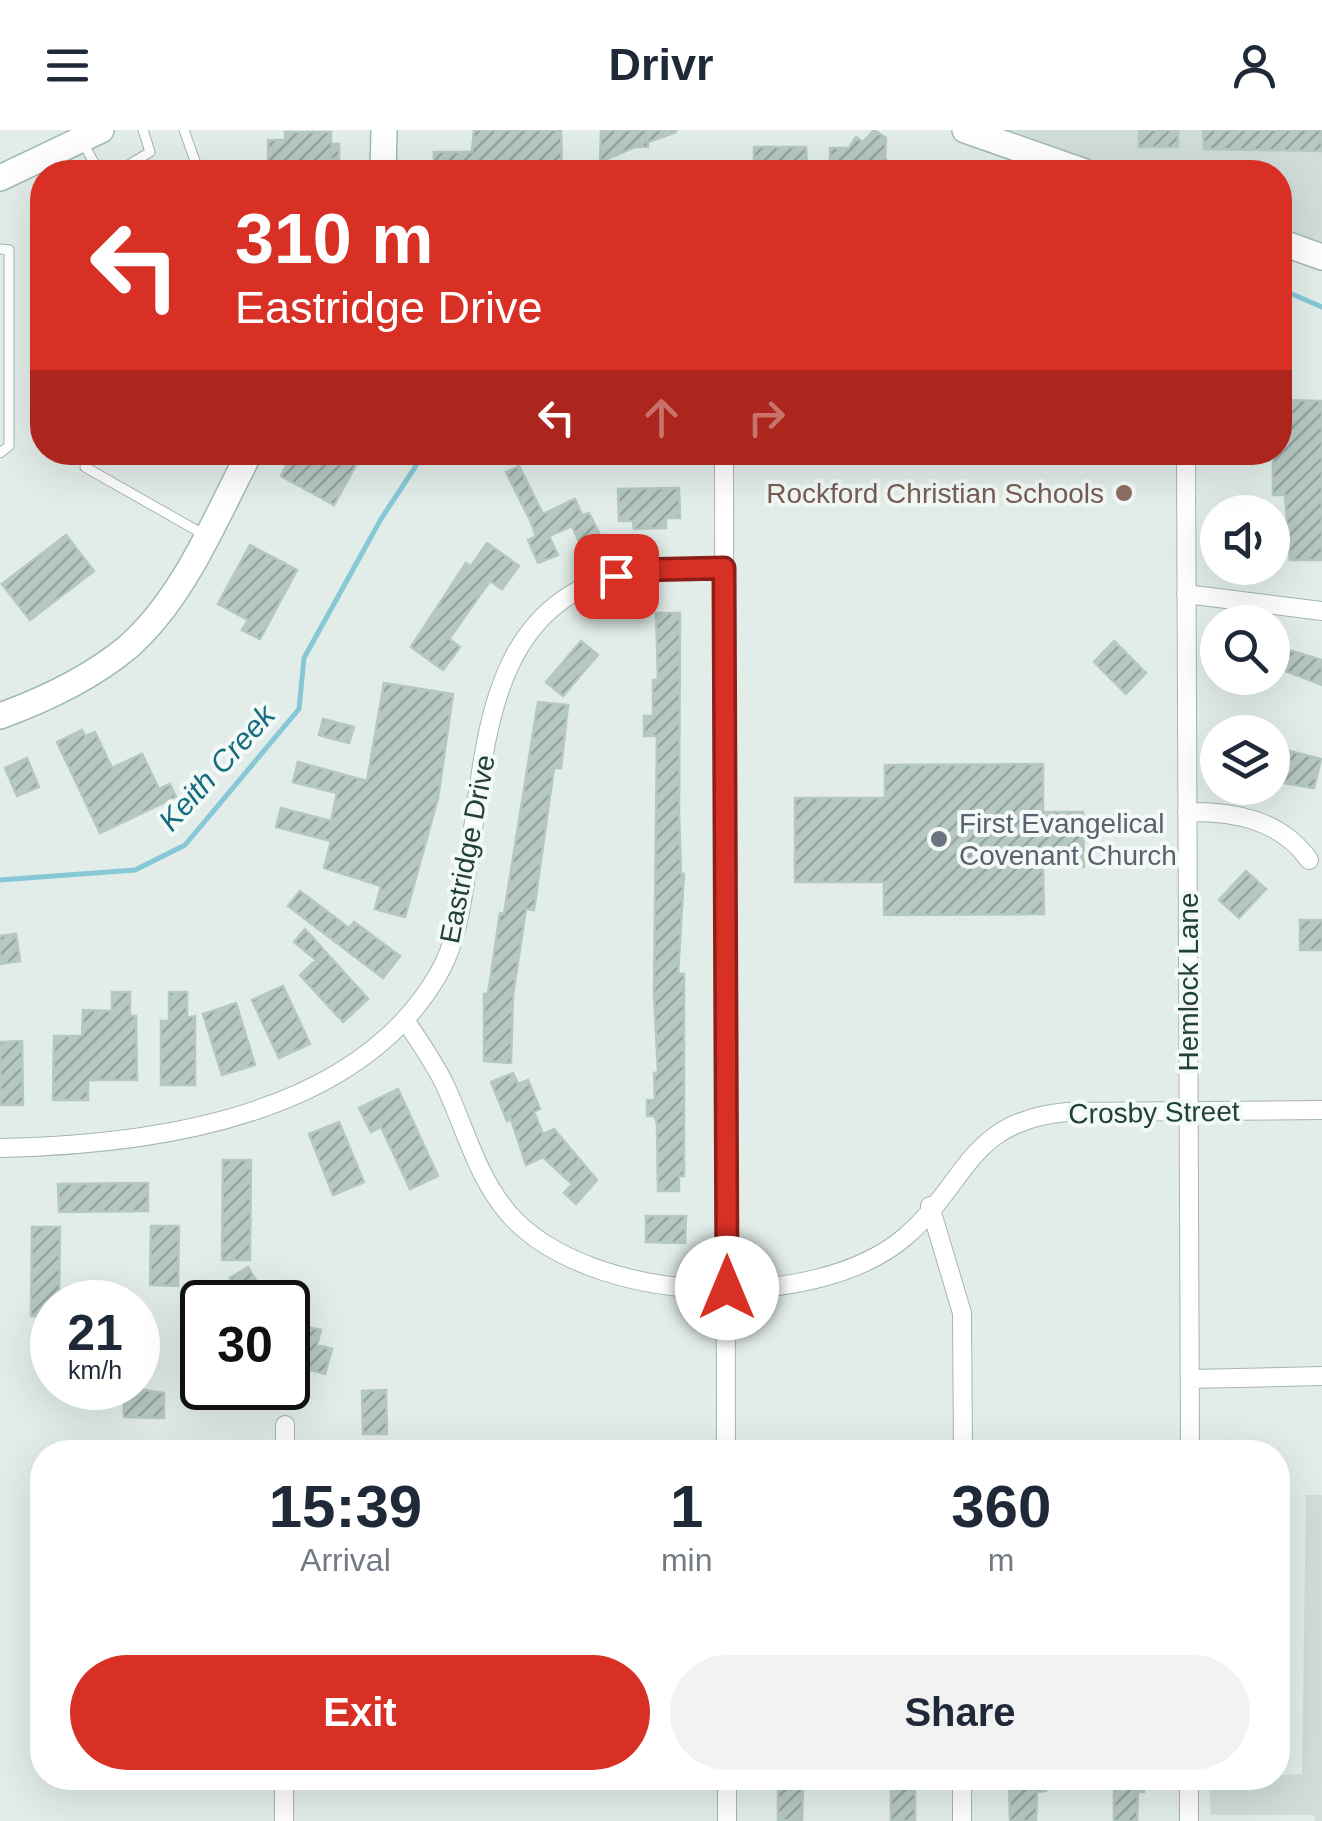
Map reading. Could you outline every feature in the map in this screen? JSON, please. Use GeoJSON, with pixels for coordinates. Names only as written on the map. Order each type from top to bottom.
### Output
{"type":"FeatureCollection","features":[{"type":"Feature","properties":{"kind":"street"},"geometry":{"type":"LineString","coordinates":[[383,160],[384,130]]}},
{"type":"Feature","properties":{"kind":"street"},"geometry":{"type":"LineString","coordinates":[[966,130],[1050,160]]}},
{"type":"Feature","properties":{"kind":"street"},"geometry":{"type":"LineString","coordinates":[[56,160],[86,133]]}},
{"type":"Feature","properties":{"kind":"street"},"geometry":{"type":"LineString","coordinates":[[0,178],[30,170]]}},
{"type":"Feature","properties":{"kind":"street"},"geometry":{"type":"LineString","coordinates":[[1292,247],[1322,258]]}},
{"type":"Feature","properties":{"kind":"street"},"geometry":{"type":"LineString","coordinates":[[0,716],[43,700],[128,646],[174,592],[243,465]]}},
{"type":"Feature","properties":{"kind":"street"},"geometry":{"type":"LineString","coordinates":[[724,465],[726,1440]]}},
{"type":"Feature","properties":{"kind":"street","name":"Hemlock Lane"},"geometry":{"type":"LineString","coordinates":[[1186,465],[1190,1440]]}},
{"type":"Feature","properties":{"kind":"street","name":"Eastridge Drive"},"geometry":{"type":"LineString","coordinates":[[0,1148],[128,1138],[281,1100],[347,1071],[405,1020],[440,971],[453,942],[498,686],[524,638],[563,601],[602,580],[635,570],[724,568]]}},
{"type":"Feature","properties":{"kind":"street"},"geometry":{"type":"LineString","coordinates":[[1186,594],[1322,611]]}},
{"type":"Feature","properties":{"kind":"street"},"geometry":{"type":"LineString","coordinates":[[1188,812],[1218,812],[1265,824],[1295,840],[1308,860]]}},
{"type":"Feature","properties":{"kind":"street","name":"Crosby Street"},"geometry":{"type":"LineString","coordinates":[[405,1020],[444,1083],[493,1193],[524,1230],[560,1254],[629,1280],[727,1288],[802,1280],[846,1269],[900,1241],[991,1136],[1034,1117],[1066,1112],[1322,1110]]}},
{"type":"Feature","properties":{"kind":"street"},"geometry":{"type":"LineString","coordinates":[[930,1206],[962,1313],[963,1440]]}},
{"type":"Feature","properties":{"kind":"street"},"geometry":{"type":"LineString","coordinates":[[1190,1378],[1322,1376]]}},
{"type":"Feature","properties":{"kind":"street"},"geometry":{"type":"LineString","coordinates":[[285,1425],[285,1440]]}},
{"type":"Feature","properties":{"kind":"street"},"geometry":{"type":"LineString","coordinates":[[284,1790],[284,1821]]}},
{"type":"Feature","properties":{"kind":"street"},"geometry":{"type":"LineString","coordinates":[[727,1790],[727,1821]]}},
{"type":"Feature","properties":{"kind":"street"},"geometry":{"type":"LineString","coordinates":[[962,1790],[962,1821]]}},
{"type":"Feature","properties":{"kind":"street"},"geometry":{"type":"LineString","coordinates":[[1189,1790],[1189,1821]]}},
{"type":"Feature","properties":{"kind":"lane"},"geometry":{"type":"LineString","coordinates":[[137,160],[150,152],[143,130]]}},
{"type":"Feature","properties":{"kind":"lane"},"geometry":{"type":"LineString","coordinates":[[184,130],[195,160]]}},
{"type":"Feature","properties":{"kind":"lane"},"geometry":{"type":"LineString","coordinates":[[86,133],[94,160]]}},
{"type":"Feature","properties":{"kind":"lane"},"geometry":{"type":"LineString","coordinates":[[0,249],[9,250],[9,446],[0,453]]}},
{"type":"Feature","properties":{"kind":"lane"},"geometry":{"type":"LineString","coordinates":[[85,467],[205,536]]}},
{"type":"Feature","properties":{"kind":"shaded area"},"geometry":{"type":"Polygon","coordinates":[[[1004,130],[1322,130],[1322,244],[1292,233],[1292,160],[1088,160],[1004,130]]]}},
{"type":"Feature","properties":{"kind":"shaded area"},"geometry":{"type":"Polygon","coordinates":[[[1306,1495],[1322,1495],[1322,1821],[1315,1821],[1314,1815],[1211,1815],[1210,1790],[1290,1790],[1290,1775],[1302,1774],[1306,1495]]]}},
{"type":"Feature","properties":{"kind":"building"},"geometry":{"type":"Polygon","coordinates":[[[474,130],[561,130],[562,160],[434,160],[434,152],[472,152],[474,130]]]}},
{"type":"Feature","properties":{"kind":"building"},"geometry":{"type":"Polygon","coordinates":[[[601,130],[676,130],[648,142],[648,147],[635,147],[600,160],[601,130]]]}},
{"type":"Feature","properties":{"kind":"building"},"geometry":{"type":"Polygon","coordinates":[[[874,130],[886,138],[886,160],[830,160],[830,148],[849,148],[856,137],[863,142],[874,130]]]}},
{"type":"Feature","properties":{"kind":"building"},"geometry":{"type":"Polygon","coordinates":[[[1139,130],[1178,130],[1178,147],[1139,147],[1139,130]]]}},
{"type":"Feature","properties":{"kind":"building"},"geometry":{"type":"Polygon","coordinates":[[[1203,130],[1322,130],[1322,151],[1204,149],[1203,130]]]}},
{"type":"Feature","properties":{"kind":"building"},"geometry":{"type":"Polygon","coordinates":[[[285,132],[331,132],[331,144],[339,144],[339,159],[268,160],[268,140],[285,140],[285,132]]]}},
{"type":"Feature","properties":{"kind":"building"},"geometry":{"type":"Polygon","coordinates":[[[754,147],[806,147],[807,160],[754,160],[754,147]]]}},
{"type":"Feature","properties":{"kind":"building"},"geometry":{"type":"Polygon","coordinates":[[[1292,400],[1322,401],[1322,560],[1290,560],[1290,495],[1273,495],[1273,465],[1292,465],[1292,400]]]}},
{"type":"Feature","properties":{"kind":"building"},"geometry":{"type":"Polygon","coordinates":[[[286,465],[356,465],[334,505],[281,476],[286,465]]]}},
{"type":"Feature","properties":{"kind":"building"},"geometry":{"type":"Polygon","coordinates":[[[519,466],[543,514],[575,499],[582,515],[589,513],[600,535],[580,544],[572,526],[549,536],[558,555],[538,563],[528,540],[536,536],[506,472],[519,466]]]}},
{"type":"Feature","properties":{"kind":"building"},"geometry":{"type":"Polygon","coordinates":[[[679,488],[680,518],[666,518],[666,528],[634,529],[633,521],[619,521],[618,489],[679,488]]]}},
{"type":"Feature","properties":{"kind":"building"},"geometry":{"type":"Polygon","coordinates":[[[66,535],[94,571],[30,620],[2,584],[66,535]]]}},
{"type":"Feature","properties":{"kind":"building"},"geometry":{"type":"Polygon","coordinates":[[[487,543],[519,566],[502,589],[490,581],[449,639],[460,647],[443,670],[411,647],[466,563],[471,566],[487,543]]]}},
{"type":"Feature","properties":{"kind":"building"},"geometry":{"type":"Polygon","coordinates":[[[250,545],[297,570],[260,639],[242,630],[248,620],[218,604],[250,545]]]}},
{"type":"Feature","properties":{"kind":"building"},"geometry":{"type":"Polygon","coordinates":[[[656,613],[680,613],[679,815],[684,874],[678,974],[684,974],[684,1176],[679,1176],[679,1191],[658,1191],[657,1125],[655,1116],[647,1116],[647,1100],[655,1100],[654,1073],[658,1072],[654,994],[657,736],[644,736],[644,716],[653,716],[653,680],[658,680],[656,613]]]}},
{"type":"Feature","properties":{"kind":"building"},"geometry":{"type":"Polygon","coordinates":[[[581,641],[598,655],[563,696],[546,682],[581,641]]]}},
{"type":"Feature","properties":{"kind":"building"},"geometry":{"type":"Polygon","coordinates":[[[1114,641],[1146,673],[1126,694],[1094,662],[1114,641]]]}},
{"type":"Feature","properties":{"kind":"building"},"geometry":{"type":"Polygon","coordinates":[[[1290,650],[1322,660],[1322,685],[1290,673],[1290,650]]]}},
{"type":"Feature","properties":{"kind":"building"},"geometry":{"type":"Polygon","coordinates":[[[384,683],[453,694],[438,798],[405,917],[375,909],[381,886],[324,868],[331,841],[276,827],[281,808],[331,821],[337,793],[293,782],[298,762],[367,781],[384,683]]]}},
{"type":"Feature","properties":{"kind":"building"},"geometry":{"type":"Polygon","coordinates":[[[538,702],[568,705],[561,768],[554,768],[534,910],[526,909],[513,995],[511,1063],[484,1061],[484,994],[488,994],[500,913],[504,914],[538,702]]]}},
{"type":"Feature","properties":{"kind":"building"},"geometry":{"type":"Polygon","coordinates":[[[323,719],[354,727],[349,743],[319,735],[323,719]]]}},
{"type":"Feature","properties":{"kind":"building"},"geometry":{"type":"Polygon","coordinates":[[[82,730],[85,736],[95,732],[112,768],[142,754],[159,789],[170,784],[176,797],[100,833],[57,742],[82,730]]]}},
{"type":"Feature","properties":{"kind":"building"},"geometry":{"type":"Polygon","coordinates":[[[1290,751],[1321,759],[1314,788],[1290,784],[1290,751]]]}},
{"type":"Feature","properties":{"kind":"building"},"geometry":{"type":"Polygon","coordinates":[[[27,758],[39,787],[17,796],[5,768],[27,758]]]}},
{"type":"Feature","properties":{"kind":"building","name":"First Evangelical Covenant Church"},"geometry":{"type":"Polygon","coordinates":[[[1043,764],[1043,812],[1083,812],[1084,867],[1043,867],[1044,914],[884,915],[884,882],[795,882],[795,798],[885,798],[885,765],[1043,764]]]}},
{"type":"Feature","properties":{"kind":"building"},"geometry":{"type":"Polygon","coordinates":[[[1246,871],[1266,889],[1239,918],[1219,900],[1246,871]]]}},
{"type":"Feature","properties":{"kind":"building"},"geometry":{"type":"Polygon","coordinates":[[[300,891],[349,928],[354,922],[400,956],[383,978],[288,906],[300,891]]]}},
{"type":"Feature","properties":{"kind":"building"},"geometry":{"type":"Polygon","coordinates":[[[1300,920],[1322,920],[1322,950],[1300,950],[1300,920]]]}},
{"type":"Feature","properties":{"kind":"building"},"geometry":{"type":"Polygon","coordinates":[[[305,929],[368,999],[343,1022],[300,975],[316,960],[294,942],[305,929]]]}},
{"type":"Feature","properties":{"kind":"building"},"geometry":{"type":"Polygon","coordinates":[[[16,934],[20,961],[0,964],[0,936],[16,934]]]}},
{"type":"Feature","properties":{"kind":"building"},"geometry":{"type":"Polygon","coordinates":[[[283,986],[310,1044],[279,1058],[252,1000],[283,986]]]}},
{"type":"Feature","properties":{"kind":"building"},"geometry":{"type":"Polygon","coordinates":[[[112,992],[130,992],[130,1016],[136,1016],[137,1080],[88,1080],[88,1100],[53,1100],[54,1036],[82,1036],[83,1010],[112,1011],[112,992]]]}},
{"type":"Feature","properties":{"kind":"building"},"geometry":{"type":"Polygon","coordinates":[[[169,992],[187,992],[187,1018],[195,1016],[195,1085],[161,1085],[161,1021],[169,1021],[169,992]]]}},
{"type":"Feature","properties":{"kind":"building"},"geometry":{"type":"Polygon","coordinates":[[[236,1003],[255,1065],[222,1075],[203,1014],[236,1003]]]}},
{"type":"Feature","properties":{"kind":"building"},"geometry":{"type":"Polygon","coordinates":[[[22,1041],[23,1105],[1,1105],[0,1042],[22,1041]]]}},
{"type":"Feature","properties":{"kind":"building"},"geometry":{"type":"Polygon","coordinates":[[[513,1073],[518,1084],[528,1080],[540,1109],[534,1112],[543,1134],[554,1129],[597,1180],[576,1204],[564,1193],[572,1184],[543,1157],[526,1165],[511,1119],[507,1121],[491,1082],[513,1073]]]}},
{"type":"Feature","properties":{"kind":"building"},"geometry":{"type":"Polygon","coordinates":[[[398,1089],[438,1176],[410,1189],[381,1127],[371,1132],[359,1108],[398,1089]]]}},
{"type":"Feature","properties":{"kind":"building"},"geometry":{"type":"Polygon","coordinates":[[[339,1122],[364,1182],[333,1195],[309,1134],[339,1122]]]}},
{"type":"Feature","properties":{"kind":"building"},"geometry":{"type":"Polygon","coordinates":[[[223,1160],[251,1160],[250,1260],[222,1260],[223,1160]]]}},
{"type":"Feature","properties":{"kind":"building"},"geometry":{"type":"Polygon","coordinates":[[[148,1183],[148,1211],[59,1212],[58,1184],[148,1183]]]}},
{"type":"Feature","properties":{"kind":"building"},"geometry":{"type":"Polygon","coordinates":[[[646,1216],[686,1216],[685,1243],[646,1242],[646,1216]]]}},
{"type":"Feature","properties":{"kind":"building"},"geometry":{"type":"Polygon","coordinates":[[[151,1226],[179,1226],[178,1286],[160,1285],[160,1280],[150,1280],[151,1226]]]}},
{"type":"Feature","properties":{"kind":"building"},"geometry":{"type":"Polygon","coordinates":[[[32,1227],[60,1227],[59,1280],[31,1280],[32,1227]]]}},
{"type":"Feature","properties":{"kind":"building"},"geometry":{"type":"Polygon","coordinates":[[[248,1267],[256,1280],[231,1280],[248,1267]]]}},
{"type":"Feature","properties":{"kind":"building"},"geometry":{"type":"Polygon","coordinates":[[[310,1328],[321,1330],[317,1345],[332,1349],[325,1374],[310,1370],[310,1328]]]}},
{"type":"Feature","properties":{"kind":"building"},"geometry":{"type":"Polygon","coordinates":[[[386,1390],[387,1434],[363,1434],[362,1391],[386,1390]]]}},
{"type":"Feature","properties":{"kind":"building"},"geometry":{"type":"Polygon","coordinates":[[[160,1392],[164,1393],[164,1418],[124,1417],[124,1410],[160,1410],[160,1392]]]}},
{"type":"Feature","properties":{"kind":"building"},"geometry":{"type":"Polygon","coordinates":[[[778,1790],[803,1790],[802,1821],[778,1820],[778,1790]]]}},
{"type":"Feature","properties":{"kind":"building"},"geometry":{"type":"Polygon","coordinates":[[[891,1790],[915,1790],[915,1821],[891,1821],[891,1790]]]}},
{"type":"Feature","properties":{"kind":"building"},"geometry":{"type":"Polygon","coordinates":[[[1009,1790],[1046,1790],[1037,1792],[1036,1821],[1010,1821],[1009,1790]]]}},
{"type":"Feature","properties":{"kind":"building"},"geometry":{"type":"Polygon","coordinates":[[[1114,1790],[1144,1790],[1138,1792],[1137,1821],[1114,1821],[1114,1790]]]}},
{"type":"Feature","properties":{"kind":"waterway","name":"Keith Creek"},"geometry":{"type":"LineString","coordinates":[[1292,294],[1322,307]]}},
{"type":"Feature","properties":{"kind":"waterway","name":"Keith Creek"},"geometry":{"type":"LineString","coordinates":[[0,880],[135,870],[185,845],[299,709],[304,658],[381,519],[416,465]]}},
{"type":"Feature","properties":{"kind":"place","name":"Rockford Christian Schools"},"geometry":{"type":"Point","coordinates":[1124,493]}},
{"type":"Feature","properties":{"kind":"place","name":"First Evangelical Covenant Church"},"geometry":{"type":"Point","coordinates":[939,839]}},
{"type":"Feature","properties":{"kind":"route"},"geometry":{"type":"LineString","coordinates":[[616,576],[635,570],[724,568],[727,1288]]}}]}
